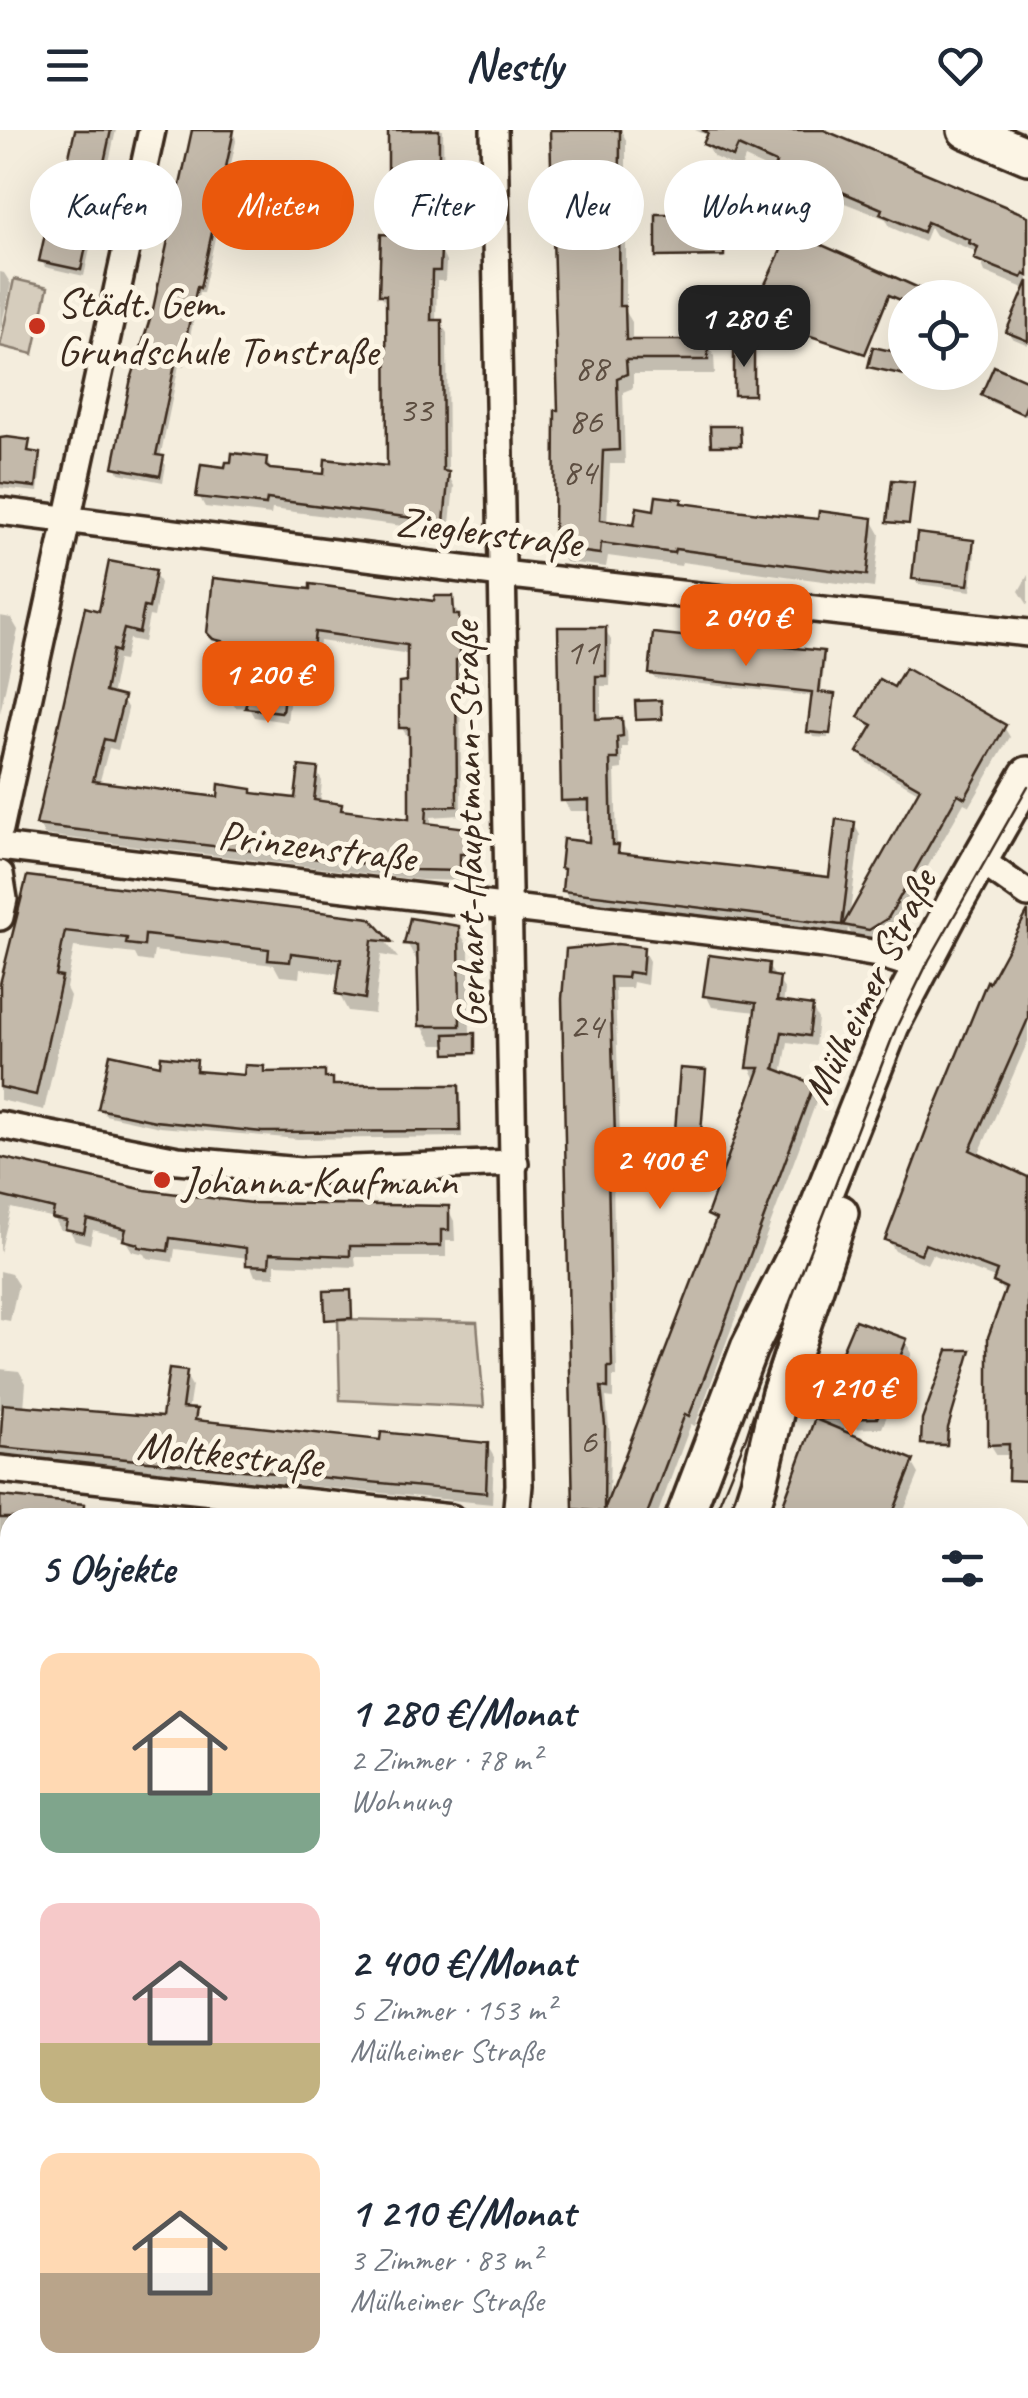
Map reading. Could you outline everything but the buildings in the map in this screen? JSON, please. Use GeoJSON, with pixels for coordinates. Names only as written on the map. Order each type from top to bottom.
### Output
{"type":"FeatureCollection","features":[{"type":"Feature","properties":{"kind":"main road"},"geometry":{"type":"LineString","coordinates":[[966,130],[1028,156]]}},
{"type":"Feature","properties":{"kind":"main road","name":"Mülheimer Straße"},"geometry":{"type":"LineString","coordinates":[[751,1508],[804,1313],[861,1156],[1028,775]]}},
{"type":"Feature","properties":{"kind":"main road","name":"Mülheimer Straße"},"geometry":{"type":"LineString","coordinates":[[688,1508],[749,1348],[812,1223],[863,1090],[920,967],[989,865],[1028,817]]}},
{"type":"Feature","properties":{"kind":"street"},"geometry":{"type":"LineString","coordinates":[[0,828],[152,130]]}},
{"type":"Feature","properties":{"kind":"street","name":"Gerhart-Hauptmann-Straße"},"geometry":{"type":"LineString","coordinates":[[494,130],[515,1163],[517,1508]]}},
{"type":"Feature","properties":{"kind":"street","name":"Zieglerstraße"},"geometry":{"type":"LineString","coordinates":[[0,511],[502,574],[1028,633]]}},
{"type":"Feature","properties":{"kind":"street","name":"Prinzenstraße"},"geometry":{"type":"LineString","coordinates":[[0,848],[824,945],[878,954],[920,967]]}},
{"type":"Feature","properties":{"kind":"street"},"geometry":{"type":"LineString","coordinates":[[989,865],[1028,894]]}},
{"type":"Feature","properties":{"kind":"street"},"geometry":{"type":"LineString","coordinates":[[0,874],[4,900],[0,918]]}},
{"type":"Feature","properties":{"kind":"street"},"geometry":{"type":"LineString","coordinates":[[0,1124],[178,1160],[300,1170],[515,1163]]}},
{"type":"Feature","properties":{"kind":"street","name":"Moltkestraße"},"geometry":{"type":"LineString","coordinates":[[0,1469],[359,1508]]}},
{"type":"Feature","properties":{"kind":"shaded area"},"geometry":{"type":"Polygon","coordinates":[[[14,279],[48,287],[33,354],[0,346],[14,279]]]}},
{"type":"Feature","properties":{"kind":"shaded area"},"geometry":{"type":"Polygon","coordinates":[[[338,1319],[477,1322],[484,1407],[340,1400],[338,1319]]]}},
{"type":"Feature","properties":{"kind":"tram line"},"geometry":{"type":"LineString","coordinates":[[717,1508],[746,1437],[790,1302],[896,1028],[929,960],[1028,786]]}},
{"type":"Feature","properties":{"kind":"place","name":"Städt. Gem. Grundschule Tonstraße"},"geometry":{"type":"Point","coordinates":[37,326]}},
{"type":"Feature","properties":{"kind":"place","name":"Johanna Kaufmann"},"geometry":{"type":"Point","coordinates":[162,1180]}}]}
